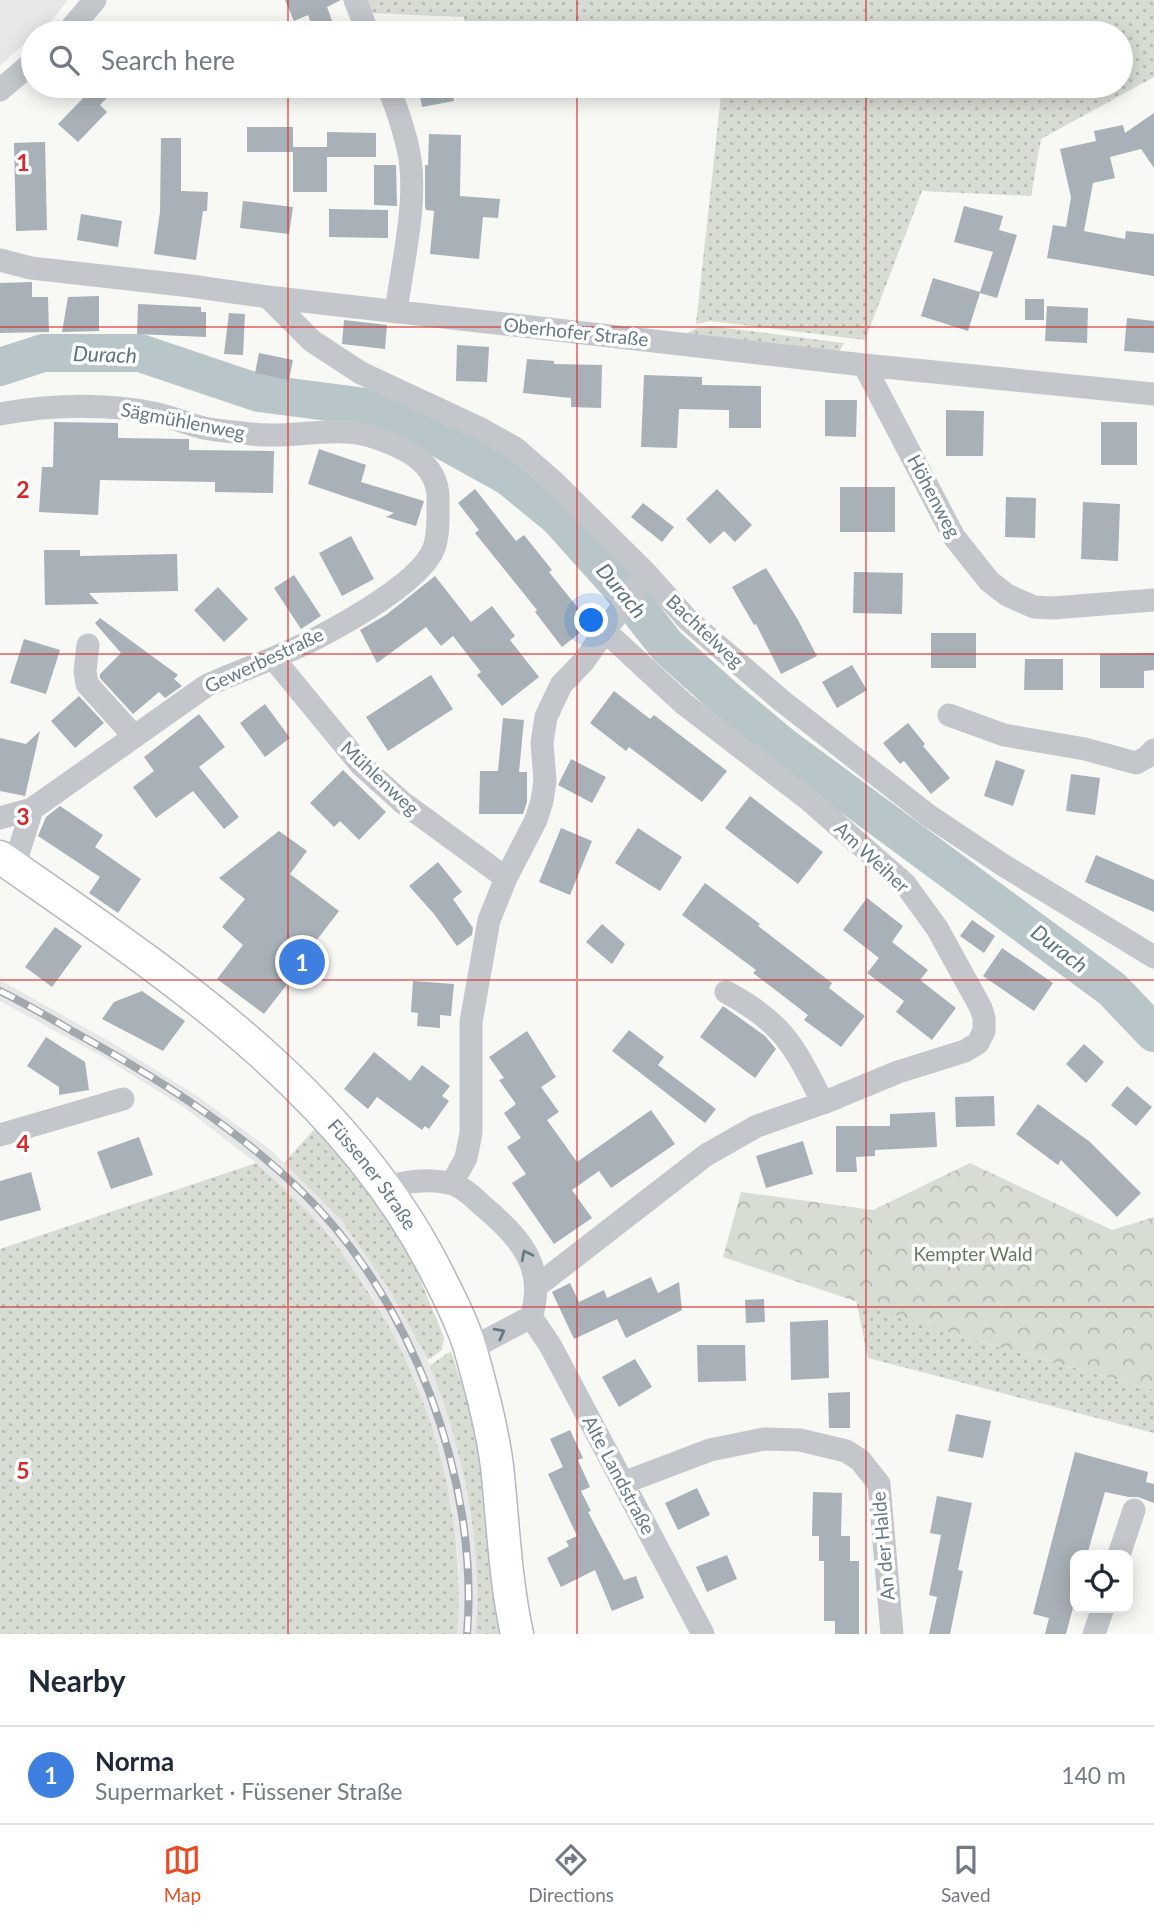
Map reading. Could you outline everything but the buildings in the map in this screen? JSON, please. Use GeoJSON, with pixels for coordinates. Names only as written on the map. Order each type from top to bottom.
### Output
{"type":"FeatureCollection","features":[{"type":"Feature","properties":{"kind":"main road","name":"Füssener Straße"},"geometry":{"type":"LineString","coordinates":[[7,862],[106,932],[264,1054],[343,1134],[385,1187],[422,1243],[468,1343],[496,1463],[511,1608],[517,1634]]}},
{"type":"Feature","properties":{"kind":"street"},"geometry":{"type":"LineString","coordinates":[[77,21],[95,0]]}},
{"type":"Feature","properties":{"kind":"street"},"geometry":{"type":"LineString","coordinates":[[355,0],[363,21]]}},
{"type":"Feature","properties":{"kind":"street"},"geometry":{"type":"LineString","coordinates":[[0,90],[21,72]]}},
{"type":"Feature","properties":{"kind":"street"},"geometry":{"type":"LineString","coordinates":[[392,98],[404,132],[410,162],[410,207],[396,312]]}},
{"type":"Feature","properties":{"kind":"street","name":"Oberhofer Straße"},"geometry":{"type":"LineString","coordinates":[[0,260],[31,268],[396,312],[864,365],[1154,394]]}},
{"type":"Feature","properties":{"kind":"street","name":"Bachtelweg"},"geometry":{"type":"LineString","coordinates":[[268,297],[312,341],[361,373],[481,429],[515,448],[554,482],[643,578],[782,701],[928,815],[1003,865],[1154,957]]}},
{"type":"Feature","properties":{"kind":"street","name":"Höhenweg"},"geometry":{"type":"LineString","coordinates":[[864,365],[954,537],[989,581],[1007,595],[1034,607],[1053,608],[1154,600]]}},
{"type":"Feature","properties":{"kind":"street","name":"Sägmühlenweg"},"geometry":{"type":"LineString","coordinates":[[0,414],[53,407],[100,407],[153,413],[206,428],[260,435],[363,434],[410,452],[436,478]]}},
{"type":"Feature","properties":{"kind":"street","name":"Gewerbestraße"},"geometry":{"type":"LineString","coordinates":[[0,818],[32,809],[206,686],[273,658],[359,613],[409,580],[434,550],[439,491],[436,478]]}},
{"type":"Feature","properties":{"kind":"street"},"geometry":{"type":"LineString","coordinates":[[452,1183],[466,1158],[471,1133],[471,1022],[489,920],[506,878],[536,820],[542,801],[545,781],[542,743],[546,717],[561,685],[584,661],[643,578]]}},
{"type":"Feature","properties":{"kind":"street","name":"Am Weiher"},"geometry":{"type":"LineString","coordinates":[[537,1286],[706,1155],[757,1126],[972,1047],[978,1043],[984,1031],[981,1008],[937,928],[905,884],[809,800],[684,704],[609,626]]}},
{"type":"Feature","properties":{"kind":"street"},"geometry":{"type":"LineString","coordinates":[[88,645],[85,671],[87,684],[134,736]]}},
{"type":"Feature","properties":{"kind":"street","name":"Mühlenweg"},"geometry":{"type":"LineString","coordinates":[[273,658],[361,765],[402,802],[506,878]]}},
{"type":"Feature","properties":{"kind":"street"},"geometry":{"type":"LineString","coordinates":[[949,715],[1004,735],[1085,749],[1136,762],[1154,750]]}},
{"type":"Feature","properties":{"kind":"street"},"geometry":{"type":"LineString","coordinates":[[7,862],[32,809]]}},
{"type":"Feature","properties":{"kind":"street"},"geometry":{"type":"LineString","coordinates":[[726,992],[751,1006],[781,1032],[802,1062],[822,1103]]}},
{"type":"Feature","properties":{"kind":"street"},"geometry":{"type":"LineString","coordinates":[[0,1135],[123,1098]]}},
{"type":"Feature","properties":{"kind":"street"},"geometry":{"type":"LineString","coordinates":[[385,1187],[421,1179],[452,1183],[470,1194],[508,1229],[525,1250],[537,1286],[531,1317],[468,1343]]}},
{"type":"Feature","properties":{"kind":"street","name":"Alte Landstraße"},"geometry":{"type":"LineString","coordinates":[[531,1317],[550,1345],[703,1634]]}},
{"type":"Feature","properties":{"kind":"street","name":"An der Halde"},"geometry":{"type":"LineString","coordinates":[[623,1483],[710,1450],[764,1438],[800,1440],[846,1451],[860,1460],[879,1485],[892,1634]]}},
{"type":"Feature","properties":{"kind":"street"},"geometry":{"type":"LineString","coordinates":[[1121,1550],[1134,1510]]}},
{"type":"Feature","properties":{"kind":"street"},"geometry":{"type":"LineString","coordinates":[[1094,1634],[1101,1613]]}},
{"type":"Feature","properties":{"kind":"shaded area"},"geometry":{"type":"Polygon","coordinates":[[[0,0],[68,0],[51,21],[21,21],[21,47],[0,66],[0,0]]]}},
{"type":"Feature","properties":{"kind":"shaded area"},"geometry":{"type":"Polygon","coordinates":[[[0,980],[114,1044],[197,1096],[271,1150],[341,1220],[387,1286],[423,1351],[435,1376],[455,1437],[471,1506],[478,1568],[475,1634],[457,1634],[459,1567],[452,1508],[436,1442],[416,1382],[371,1294],[327,1231],[256,1163],[185,1108],[105,1058],[0,1001],[0,980]]]}},
{"type":"Feature","properties":{"kind":"green space"},"geometry":{"type":"Polygon","coordinates":[[[361,0],[1154,0],[1154,77],[1133,89],[1133,21],[464,21],[464,17],[366,13],[361,0]]]}},
{"type":"Feature","properties":{"kind":"green space"},"geometry":{"type":"Polygon","coordinates":[[[721,98],[1116,98],[1041,139],[1031,196],[922,191],[865,340],[711,321],[696,324],[721,98]]]}},
{"type":"Feature","properties":{"kind":"green space"},"geometry":{"type":"Polygon","coordinates":[[[710,326],[844,343],[837,355],[682,336],[697,328],[710,326]]]}},
{"type":"Feature","properties":{"kind":"green space"},"geometry":{"type":"Polygon","coordinates":[[[318,1125],[375,1197],[410,1255],[444,1337],[442,1350],[428,1360],[387,1286],[341,1220],[284,1163],[318,1125]]]}},
{"type":"Feature","properties":{"kind":"green space"},"geometry":{"type":"Polygon","coordinates":[[[256,1163],[325,1230],[379,1310],[402,1352],[436,1442],[448,1490],[455,1537],[457,1634],[0,1634],[0,1249],[256,1163]]]}},
{"type":"Feature","properties":{"kind":"green space","name":"Kempter Wald"},"geometry":{"type":"Polygon","coordinates":[[[970,1163],[1112,1230],[1154,1217],[1154,1390],[966,1338],[723,1257],[741,1192],[873,1210],[970,1163]]]}},
{"type":"Feature","properties":{"kind":"green space"},"geometry":{"type":"Polygon","coordinates":[[[856,1300],[966,1338],[1154,1390],[1154,1433],[868,1358],[856,1300]]]}},
{"type":"Feature","properties":{"kind":"green space"},"geometry":{"type":"Polygon","coordinates":[[[451,1351],[468,1403],[482,1466],[505,1634],[475,1634],[476,1565],[468,1497],[452,1430],[430,1365],[451,1351]]]}},
{"type":"Feature","properties":{"kind":"waterway","name":"Durach"},"geometry":{"type":"LineString","coordinates":[[0,367],[43,353],[140,353],[259,393],[366,407],[437,437],[509,477],[558,517],[619,585],[667,646],[725,698],[784,747],[1112,989],[1154,1033]]}},
{"type":"Feature","properties":{"kind":"railway"},"geometry":{"type":"LineString","coordinates":[[0,991],[134,1066],[221,1123],[300,1190],[340,1233],[375,1283],[405,1337],[430,1394],[449,1454],[462,1515],[468,1575],[467,1634]]}},
{"type":"Feature","properties":{"kind":"place","name":"Norma"},"geometry":{"type":"Point","coordinates":[302,962]}}]}
